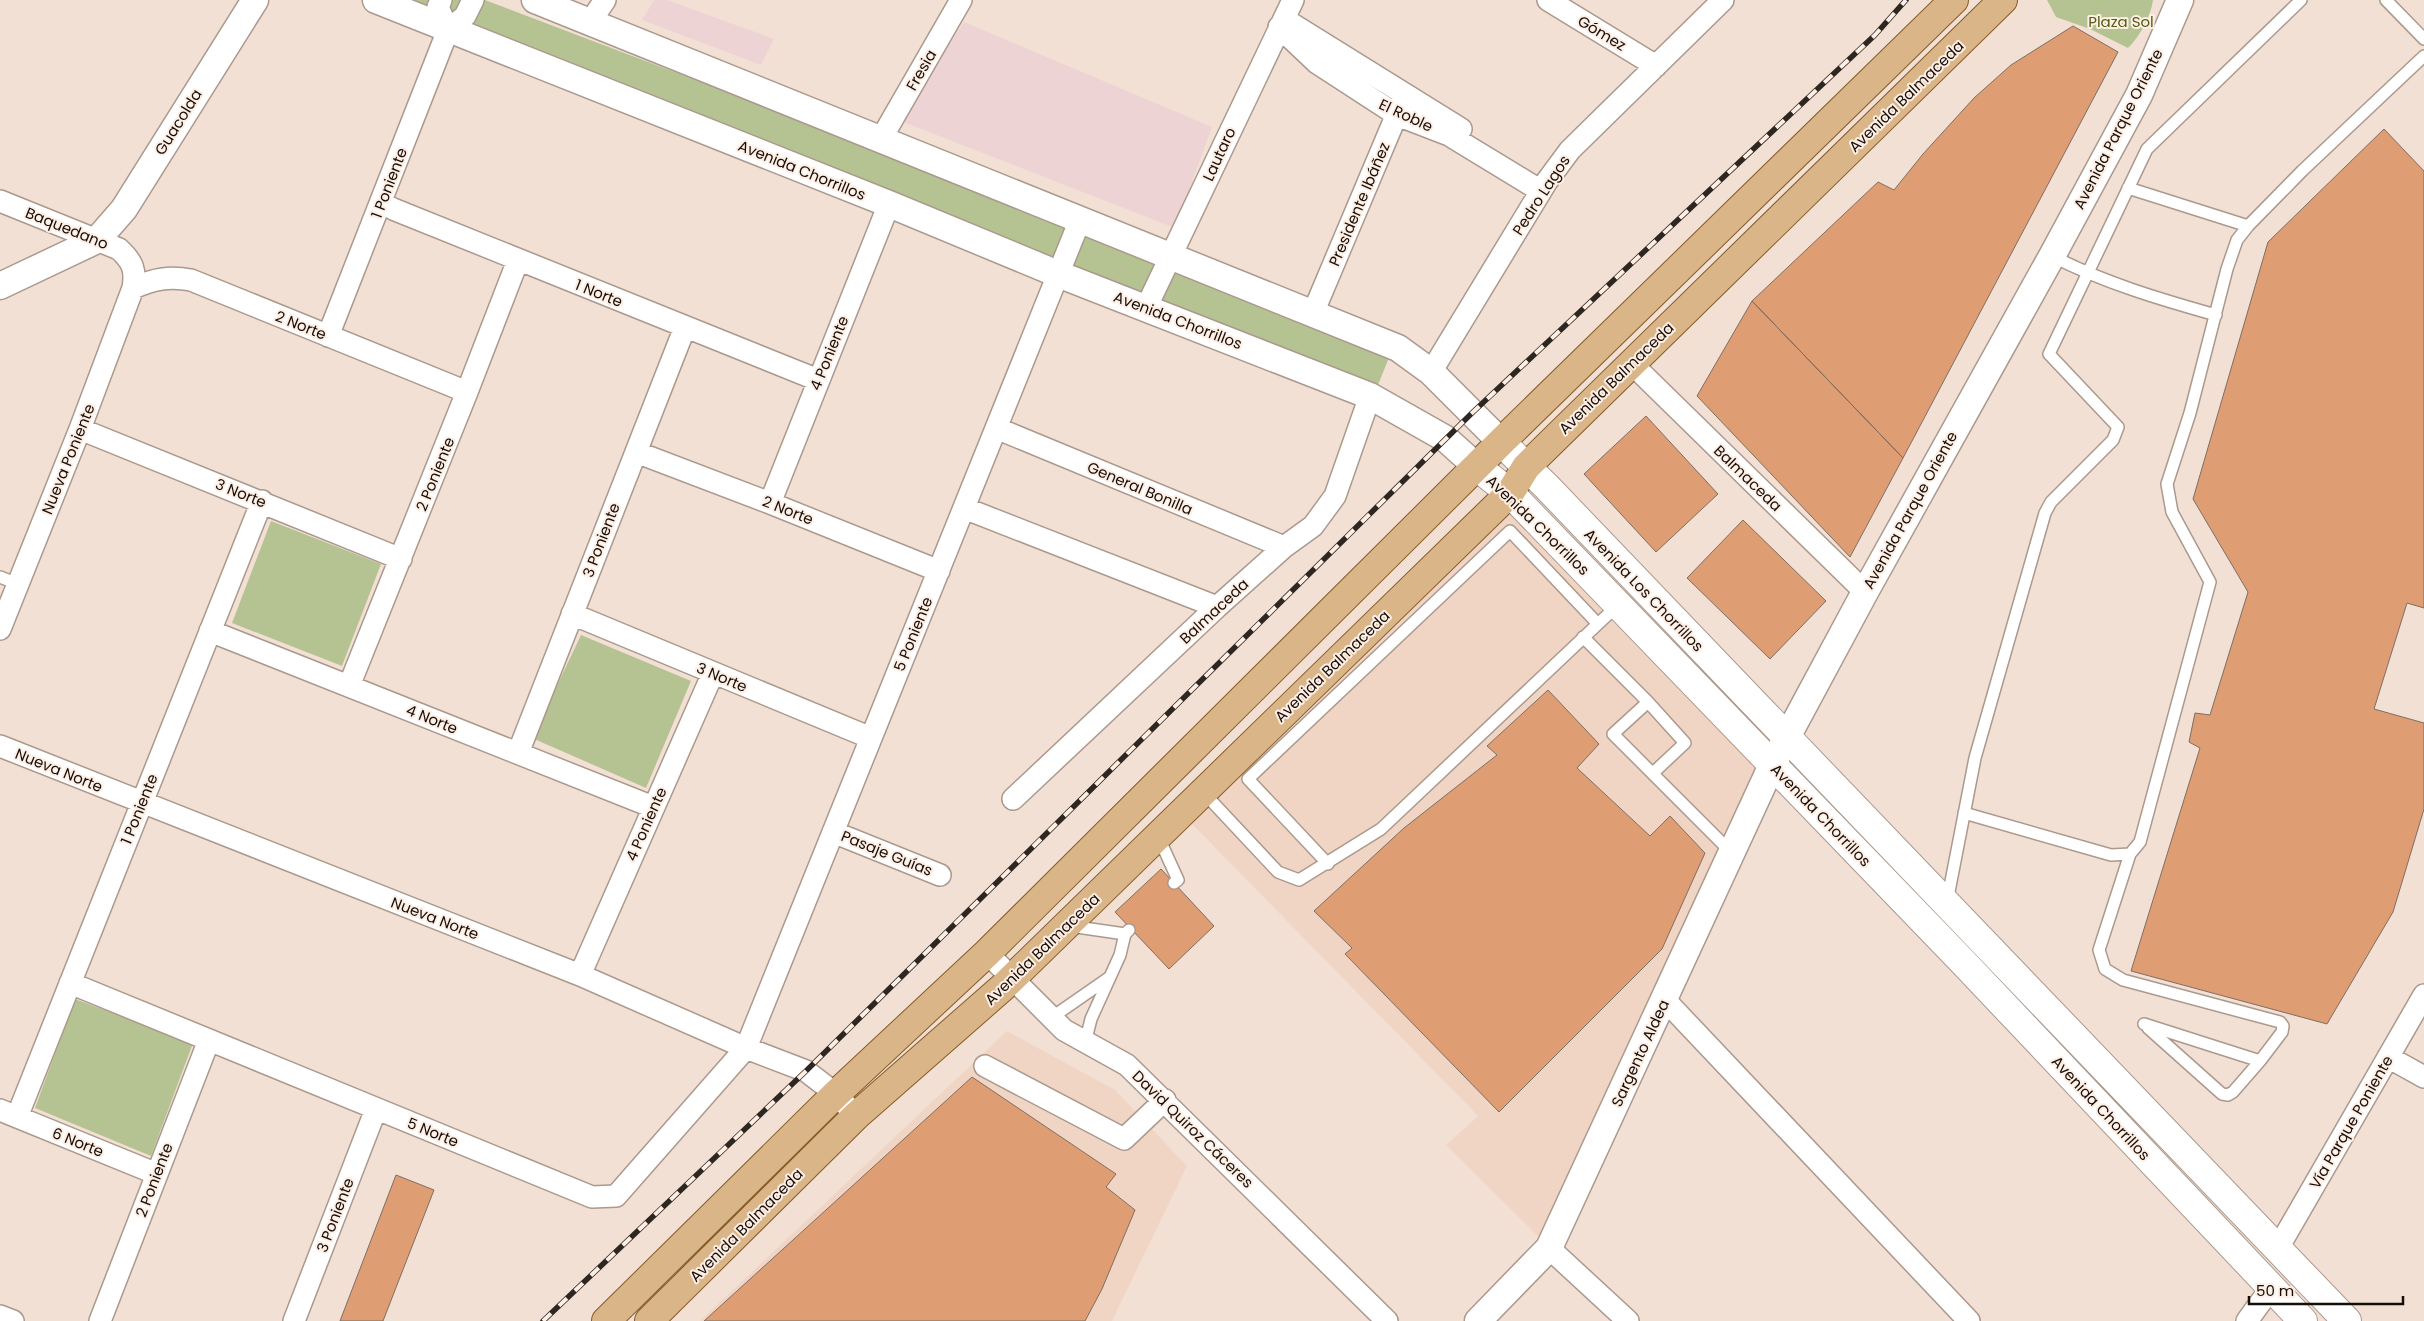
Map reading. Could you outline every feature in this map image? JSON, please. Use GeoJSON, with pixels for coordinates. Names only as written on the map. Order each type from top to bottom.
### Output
{"type":"FeatureCollection","features":[{"type":"Feature","properties":{"kind":"main road","name":"Avenida Balmaceda"},"geometry":{"type":"LineString","coordinates":[[606,1321],[836,1094],[987,953],[1501,442],[1954,0]]}},
{"type":"Feature","properties":{"kind":"main road","name":"Avenida Balmaceda"},"geometry":{"type":"LineString","coordinates":[[649,1321],[856,1116],[1013,978],[1067,926],[1510,493],[1526,467],[2003,0]]}},
{"type":"Feature","properties":{"kind":"main road","name":"Avenida Los Chorrillos"},"geometry":{"type":"LineString","coordinates":[[1501,442],[1787,738]]}},
{"type":"Feature","properties":{"kind":"main road","name":"Avenida Chorrillos"},"geometry":{"type":"LineString","coordinates":[[1477,467],[1510,493],[2033,1036],[2303,1321]]}},
{"type":"Feature","properties":{"kind":"main road","name":"Avenida Chorrillos"},"geometry":{"type":"LineString","coordinates":[[1787,738],[2347,1321]]}},
{"type":"Feature","properties":{"kind":"main road"},"geometry":{"type":"LineString","coordinates":[[2033,1036],[2055,1017]]}},
{"type":"Feature","properties":{"kind":"street","name":"Guacolda"},"geometry":{"type":"LineString","coordinates":[[97,240],[124,209],[255,0]]}},
{"type":"Feature","properties":{"kind":"street","name":"Avenida Chorrillos"},"geometry":{"type":"LineString","coordinates":[[376,0],[889,204],[1058,274],[1370,396],[1446,439],[1477,467]]}},
{"type":"Feature","properties":{"kind":"street"},"geometry":{"type":"LineString","coordinates":[[441,0],[438,7],[448,30]]}},
{"type":"Feature","properties":{"kind":"street","name":"1 Poniente"},"geometry":{"type":"LineString","coordinates":[[328,336],[448,30],[465,16],[473,0]]}},
{"type":"Feature","properties":{"kind":"street"},"geometry":{"type":"LineString","coordinates":[[535,0],[1398,348],[1431,372],[1501,442]]}},
{"type":"Feature","properties":{"kind":"street"},"geometry":{"type":"LineString","coordinates":[[590,22],[605,0]]}},
{"type":"Feature","properties":{"kind":"street","name":"Fresia"},"geometry":{"type":"LineString","coordinates":[[881,139],[961,0]]}},
{"type":"Feature","properties":{"kind":"street","name":"Gómez"},"geometry":{"type":"LineString","coordinates":[[1548,0],[1656,66]]}},
{"type":"Feature","properties":{"kind":"street","name":"Pedro Lagos"},"geometry":{"type":"LineString","coordinates":[[1431,372],[1544,186],[1570,150],[1723,0]]}},
{"type":"Feature","properties":{"kind":"street","name":"Avenida Parque Oriente"},"geometry":{"type":"LineString","coordinates":[[2052,256],[2143,57],[2162,0]]}},
{"type":"Feature","properties":{"kind":"street","name":"Avenida Parque Oriente"},"geometry":{"type":"LineString","coordinates":[[1772,765],[2139,94],[2180,0]]}},
{"type":"Feature","properties":{"kind":"street","name":"El Roble"},"geometry":{"type":"LineString","coordinates":[[1285,15],[1544,186]]}},
{"type":"Feature","properties":{"kind":"street","name":"El Roble"},"geometry":{"type":"LineString","coordinates":[[1285,15],[1317,63],[1397,115],[1449,135],[1544,186]]}},
{"type":"Feature","properties":{"kind":"street","name":"Lautaro"},"geometry":{"type":"LineString","coordinates":[[1146,308],[1285,15]]}},
{"type":"Feature","properties":{"kind":"street","name":"Presidente Ibáñez"},"geometry":{"type":"LineString","coordinates":[[1313,313],[1406,95]]}},
{"type":"Feature","properties":{"kind":"street","name":"Baquedano"},"geometry":{"type":"LineString","coordinates":[[0,201],[120,249],[132,262],[135,274],[133,288]]}},
{"type":"Feature","properties":{"kind":"street","name":"1 Norte"},"geometry":{"type":"LineString","coordinates":[[382,202],[393,209],[818,380]]}},
{"type":"Feature","properties":{"kind":"street","name":"4 Poniente"},"geometry":{"type":"LineString","coordinates":[[770,503],[889,204]]}},
{"type":"Feature","properties":{"kind":"street","name":"5 Poniente"},"geometry":{"type":"LineString","coordinates":[[746,1048],[1080,220]]}},
{"type":"Feature","properties":{"kind":"street"},"geometry":{"type":"LineString","coordinates":[[0,286],[97,240]]}},
{"type":"Feature","properties":{"kind":"street","name":"2 Poniente"},"geometry":{"type":"LineString","coordinates":[[348,686],[468,392],[518,260]]}},
{"type":"Feature","properties":{"kind":"street","name":"2 Norte"},"geometry":{"type":"LineString","coordinates":[[133,288],[154,279],[172,277],[191,280],[468,392]]}},
{"type":"Feature","properties":{"kind":"street","name":"Nueva Poniente"},"geometry":{"type":"LineString","coordinates":[[0,629],[9,581],[80,429],[133,288]]}},
{"type":"Feature","properties":{"kind":"street","name":"3 Poniente"},"geometry":{"type":"LineString","coordinates":[[518,753],[685,328]]}},
{"type":"Feature","properties":{"kind":"street","name":"Balmaceda"},"geometry":{"type":"LineString","coordinates":[[1631,363],[1865,592]]}},
{"type":"Feature","properties":{"kind":"street","name":"Balmaceda"},"geometry":{"type":"LineString","coordinates":[[1013,799],[1217,607],[1284,547],[1313,526],[1335,496],[1370,396]]}},
{"type":"Feature","properties":{"kind":"street","name":"General Bonilla"},"geometry":{"type":"LineString","coordinates":[[996,428],[1284,547]]}},
{"type":"Feature","properties":{"kind":"street","name":"3 Norte"},"geometry":{"type":"LineString","coordinates":[[80,429],[401,558]]}},
{"type":"Feature","properties":{"kind":"street","name":"2 Norte"},"geometry":{"type":"LineString","coordinates":[[636,452],[770,503],[939,571]]}},
{"type":"Feature","properties":{"kind":"street","name":"1 Poniente"},"geometry":{"type":"LineString","coordinates":[[8,1114],[70,983],[262,501]]}},
{"type":"Feature","properties":{"kind":"street"},"geometry":{"type":"LineString","coordinates":[[964,508],[1217,607]]}},
{"type":"Feature","properties":{"kind":"street","name":"3 Norte"},"geometry":{"type":"LineString","coordinates":[[572,614],[871,738]]}},
{"type":"Feature","properties":{"kind":"street","name":"4 Norte"},"geometry":{"type":"LineString","coordinates":[[210,631],[653,807]]}},
{"type":"Feature","properties":{"kind":"street","name":"4 Poniente"},"geometry":{"type":"LineString","coordinates":[[580,975],[713,673]]}},
{"type":"Feature","properties":{"kind":"street","name":"Nueva Norte"},"geometry":{"type":"LineString","coordinates":[[0,746],[580,975],[746,1048],[806,1071],[836,1094],[856,1116]]}},
{"type":"Feature","properties":{"kind":"street","name":"Sargento Aldea"},"geometry":{"type":"LineString","coordinates":[[1478,1321],[1549,1248],[1772,765]]}},
{"type":"Feature","properties":{"kind":"street","name":"Pasaje Guías"},"geometry":{"type":"LineString","coordinates":[[833,832],[940,875]]}},
{"type":"Feature","properties":{"kind":"street","name":"David Quiroz Cáceres"},"geometry":{"type":"LineString","coordinates":[[987,953],[1064,1030],[1127,1065],[1165,1100],[1388,1321]]}},
{"type":"Feature","properties":{"kind":"street","name":"5 Norte"},"geometry":{"type":"LineString","coordinates":[[70,983],[592,1197],[616,1196],[746,1048]]}},
{"type":"Feature","properties":{"kind":"street","name":"Vía Parque Poniente"},"geometry":{"type":"LineString","coordinates":[[2278,1248],[2424,995]]}},
{"type":"Feature","properties":{"kind":"street"},"geometry":{"type":"LineString","coordinates":[[1665,1000],[1969,1321]]}},
{"type":"Feature","properties":{"kind":"street","name":"2 Poniente"},"geometry":{"type":"LineString","coordinates":[[100,1321],[208,1040]]}},
{"type":"Feature","properties":{"kind":"street"},"geometry":{"type":"LineString","coordinates":[[2388,1057],[2424,1077]]}},
{"type":"Feature","properties":{"kind":"street"},"geometry":{"type":"LineString","coordinates":[[985,1066],[1124,1139],[1165,1100]]}},
{"type":"Feature","properties":{"kind":"street","name":"3 Poniente"},"geometry":{"type":"LineString","coordinates":[[294,1321],[376,1109]]}},
{"type":"Feature","properties":{"kind":"street","name":"6 Norte"},"geometry":{"type":"LineString","coordinates":[[8,1114],[157,1174]]}},
{"type":"Feature","properties":{"kind":"street"},"geometry":{"type":"LineString","coordinates":[[1549,1248],[1628,1321]]}},
{"type":"Feature","properties":{"kind":"street"},"geometry":{"type":"LineString","coordinates":[[2247,1321],[2271,1288]]}},
{"type":"Feature","properties":{"kind":"street"},"geometry":{"type":"LineString","coordinates":[[0,1316],[13,1321]]}},
{"type":"Feature","properties":{"kind":"lane"},"geometry":{"type":"LineString","coordinates":[[1946,904],[1976,758],[2045,513],[2050,502],[2114,440],[2118,427],[2049,354],[2147,149],[2301,0]]}},
{"type":"Feature","properties":{"kind":"lane"},"geometry":{"type":"LineString","coordinates":[[2386,0],[2424,39]]}},
{"type":"Feature","properties":{"kind":"lane"},"geometry":{"type":"LineString","coordinates":[[2260,1060],[2144,1024],[2222,1094],[2228,1096],[2233,1092],[2260,1060],[2282,1032],[2283,1026],[2280,1022],[2123,980],[2105,969],[2099,950],[2130,854],[2140,842],[2210,582],[2172,512],[2167,484],[2238,240],[2248,226],[2377,98],[2424,56]]}},
{"type":"Feature","properties":{"kind":"lane"},"geometry":{"type":"LineString","coordinates":[[2128,188],[2248,226]]}},
{"type":"Feature","properties":{"kind":"lane"},"geometry":{"type":"LineString","coordinates":[[2052,256],[2088,274],[2143,295],[2216,316]]}},
{"type":"Feature","properties":{"kind":"lane"},"geometry":{"type":"LineString","coordinates":[[1328,864],[1248,779],[1510,531],[1598,624]]}},
{"type":"Feature","properties":{"kind":"lane"},"geometry":{"type":"LineString","coordinates":[[1204,792],[1278,872],[1299,880],[1328,864],[1382,829],[1618,605]]}},
{"type":"Feature","properties":{"kind":"lane"},"geometry":{"type":"LineString","coordinates":[[1583,637],[1648,702],[1685,743],[1652,773]]}},
{"type":"Feature","properties":{"kind":"lane"},"geometry":{"type":"LineString","coordinates":[[1648,702],[1613,734],[1732,853]]}},
{"type":"Feature","properties":{"kind":"lane"},"geometry":{"type":"LineString","coordinates":[[1964,813],[2111,855],[2130,854]]}},
{"type":"Feature","properties":{"kind":"lane"},"geometry":{"type":"LineString","coordinates":[[1158,836],[1178,880],[1174,883]]}},
{"type":"Feature","properties":{"kind":"lane"},"geometry":{"type":"LineString","coordinates":[[1067,926],[1128,931],[1112,976],[1091,1019],[1085,1043]]}},
{"type":"Feature","properties":{"kind":"lane"},"geometry":{"type":"LineString","coordinates":[[1051,1018],[1112,976]]}},
{"type":"Feature","properties":{"kind":"shaded area"},"geometry":{"type":"Polygon","coordinates":[[[654,0],[667,0],[774,39],[761,65],[642,20],[654,0]]]}},
{"type":"Feature","properties":{"kind":"shaded area"},"geometry":{"type":"Polygon","coordinates":[[[964,22],[1212,127],[1175,228],[898,120],[964,22]]]}},
{"type":"Feature","properties":{"kind":"shaded area"},"geometry":{"type":"Polygon","coordinates":[[[1508,511],[1759,771],[1545,1243],[1446,1145],[1478,1116],[1190,822],[1508,511]]]}},
{"type":"Feature","properties":{"kind":"shaded area"},"geometry":{"type":"Polygon","coordinates":[[[1007,1031],[1115,1090],[1187,1166],[1112,1321],[700,1321],[1007,1031]]]}},
{"type":"Feature","properties":{"kind":"green space"},"geometry":{"type":"Polygon","coordinates":[[[406,0],[485,0],[785,114],[1104,240],[1140,258],[1390,355],[1376,390],[406,0]]]}},
{"type":"Feature","properties":{"kind":"green space","name":"Plaza Sol"},"geometry":{"type":"Polygon","coordinates":[[[2047,0],[2153,0],[2144,26],[2128,48],[2090,29],[2056,17],[2047,0]]]}},
{"type":"Feature","properties":{"kind":"green space"},"geometry":{"type":"Polygon","coordinates":[[[271,521],[381,564],[342,666],[232,623],[271,521]]]}},
{"type":"Feature","properties":{"kind":"green space"},"geometry":{"type":"Polygon","coordinates":[[[581,635],[691,681],[646,788],[532,738],[581,635]]]}},
{"type":"Feature","properties":{"kind":"green space"},"geometry":{"type":"Polygon","coordinates":[[[75,999],[193,1043],[151,1156],[35,1108],[75,999]]]}},
{"type":"Feature","properties":{"kind":"building"},"geometry":{"type":"Polygon","coordinates":[[[2073,26],[2118,52],[1903,458],[1752,301],[1878,182],[1894,190],[1923,154],[1974,98],[2011,65],[2073,26]]]}},
{"type":"Feature","properties":{"kind":"building"},"geometry":{"type":"Polygon","coordinates":[[[2384,129],[2424,171],[2424,608],[2407,603],[2374,709],[2424,723],[2424,809],[2393,912],[2327,1024],[2131,971],[2200,748],[2189,742],[2195,713],[2210,715],[2248,592],[2193,499],[2268,242],[2384,129]]]}},
{"type":"Feature","properties":{"kind":"building"},"geometry":{"type":"Polygon","coordinates":[[[1752,301],[1903,458],[1850,557],[1697,396],[1752,301]]]}},
{"type":"Feature","properties":{"kind":"building"},"geometry":{"type":"Polygon","coordinates":[[[1646,416],[1718,494],[1656,552],[1584,474],[1646,416]]]}},
{"type":"Feature","properties":{"kind":"building"},"geometry":{"type":"Polygon","coordinates":[[[1743,520],[1826,601],[1770,659],[1687,578],[1743,520]]]}},
{"type":"Feature","properties":{"kind":"building"},"geometry":{"type":"Polygon","coordinates":[[[1548,690],[1599,744],[1577,768],[1650,836],[1670,816],[1705,853],[1662,949],[1499,1112],[1345,954],[1352,948],[1314,911],[1404,828],[1497,755],[1487,746],[1548,690]]]}},
{"type":"Feature","properties":{"kind":"building"},"geometry":{"type":"Polygon","coordinates":[[[1161,869],[1214,926],[1169,969],[1115,912],[1161,869]]]}},
{"type":"Feature","properties":{"kind":"building"},"geometry":{"type":"Polygon","coordinates":[[[972,1077],[1116,1174],[1106,1187],[1135,1210],[1102,1289],[1085,1321],[704,1321],[972,1077]]]}},
{"type":"Feature","properties":{"kind":"building"},"geometry":{"type":"Polygon","coordinates":[[[396,1175],[434,1190],[383,1321],[340,1321],[396,1175]]]}},
{"type":"Feature","properties":{"kind":"railway"},"geometry":{"type":"LineString","coordinates":[[543,1321],[806,1071],[1472,413],[1875,35],[1906,0]]}}]}
